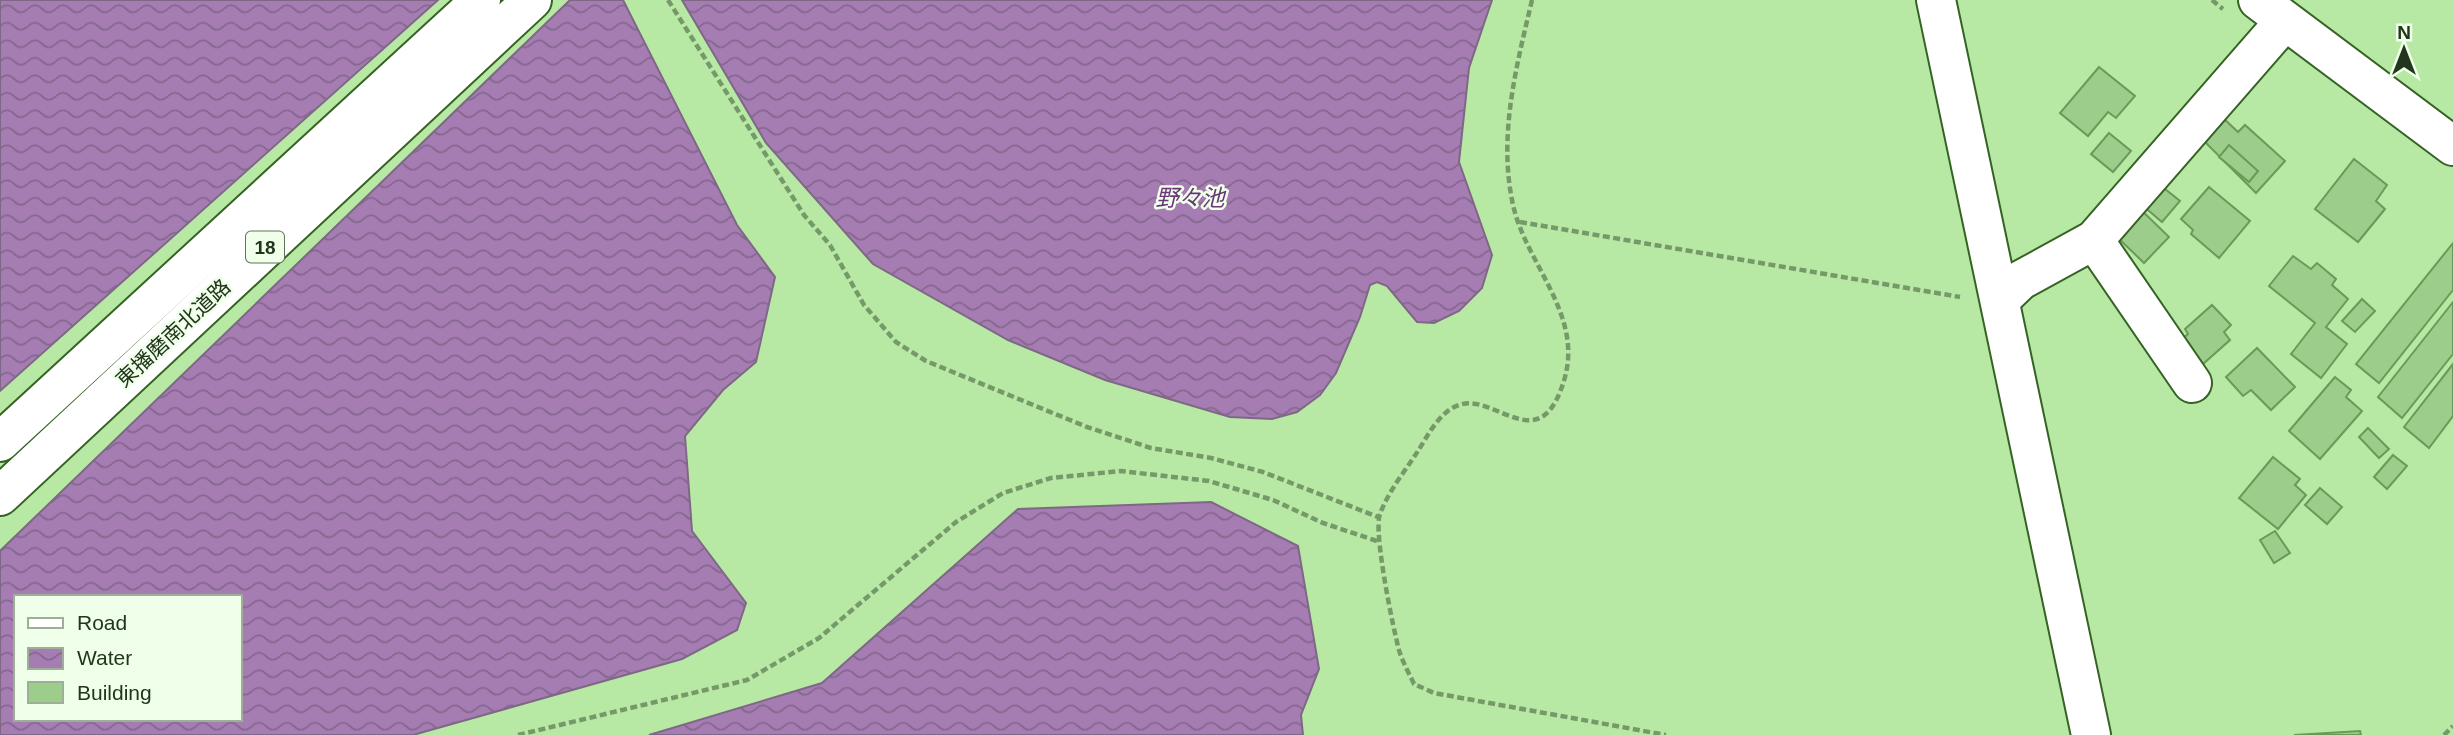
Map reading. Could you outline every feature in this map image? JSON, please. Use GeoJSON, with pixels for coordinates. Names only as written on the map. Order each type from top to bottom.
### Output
{"type":"FeatureCollection","features":[{"type":"Feature","properties":{"kind":"main road","name":"東播磨南北道路"},"geometry":{"type":"LineString","coordinates":[[0,442],[481,0]]}},
{"type":"Feature","properties":{"kind":"main road","name":"東播磨南北道路"},"geometry":{"type":"LineString","coordinates":[[0,496],[532,0]]}},
{"type":"Feature","properties":{"kind":"main road"},"geometry":{"type":"LineString","coordinates":[[1936,0],[2091,735]]}},
{"type":"Feature","properties":{"kind":"main road"},"geometry":{"type":"LineString","coordinates":[[2001,299],[2021,280],[2094,240],[2271,11],[2453,146]]}},
{"type":"Feature","properties":{"kind":"main road"},"geometry":{"type":"LineString","coordinates":[[2094,240],[2192,383]]}},
{"type":"Feature","properties":{"kind":"path"},"geometry":{"type":"LineString","coordinates":[[668,0],[791,196],[830,245],[864,305],[895,342],[926,361],[1087,427],[1151,448],[1211,458],[1263,472],[1378,517]]}},
{"type":"Feature","properties":{"kind":"path"},"geometry":{"type":"LineString","coordinates":[[1532,0],[1506,131],[1507,170],[1519,222],[1569,339],[1565,376],[1552,406],[1544,416],[1526,420],[1477,405],[1461,404],[1447,412],[1411,461],[1378,517],[1399,652],[1414,684],[1434,693],[1666,735]]}},
{"type":"Feature","properties":{"kind":"path"},"geometry":{"type":"LineString","coordinates":[[1519,222],[1985,301],[2001,299]]}},
{"type":"Feature","properties":{"kind":"path"},"geometry":{"type":"LineString","coordinates":[[518,735],[747,680],[820,638],[956,522],[1003,493],[1051,478],[1121,471],[1209,481],[1273,500],[1323,523],[1380,542]]}},
{"type":"Feature","properties":{"kind":"path"},"geometry":{"type":"LineString","coordinates":[[2444,735],[2453,726]]}},
{"type":"Feature","properties":{"kind":"water"},"geometry":{"type":"Polygon","coordinates":[[[0,0],[438,0],[0,391],[0,0]]]}},
{"type":"Feature","properties":{"kind":"water"},"geometry":{"type":"Polygon","coordinates":[[[570,0],[623,0],[737,225],[775,277],[756,362],[723,390],[685,436],[692,531],[746,603],[737,630],[682,659],[413,735],[0,735],[0,551],[570,0]]]}},
{"type":"Feature","properties":{"kind":"water","name":"野々池"},"geometry":{"type":"Polygon","coordinates":[[[682,0],[1492,0],[1469,68],[1459,162],[1492,255],[1482,288],[1459,311],[1434,323],[1417,322],[1387,286],[1377,282],[1370,285],[1360,317],[1336,373],[1320,395],[1297,412],[1272,419],[1230,417],[1105,380],[1008,340],[873,264],[766,143],[682,0]]]}},
{"type":"Feature","properties":{"kind":"water"},"geometry":{"type":"Polygon","coordinates":[[[1211,502],[1298,546],[1319,669],[1301,715],[1303,735],[649,735],[822,683],[1018,509],[1211,502]]]}},
{"type":"Feature","properties":{"kind":"building"},"geometry":{"type":"Polygon","coordinates":[[[2099,67],[2135,96],[2116,118],[2108,112],[2088,136],[2060,113],[2099,67]]]}},
{"type":"Feature","properties":{"kind":"building"},"geometry":{"type":"Polygon","coordinates":[[[2221,116],[2238,132],[2245,125],[2285,161],[2256,193],[2201,138],[2221,116]]]}},
{"type":"Feature","properties":{"kind":"building"},"geometry":{"type":"Polygon","coordinates":[[[2109,133],[2131,151],[2113,172],[2091,154],[2109,133]]]}},
{"type":"Feature","properties":{"kind":"building"},"geometry":{"type":"Polygon","coordinates":[[[2229,145],[2258,171],[2249,182],[2219,157],[2229,145]]]}},
{"type":"Feature","properties":{"kind":"building"},"geometry":{"type":"Polygon","coordinates":[[[2354,159],[2387,185],[2376,201],[2385,209],[2358,242],[2315,209],[2354,159]]]}},
{"type":"Feature","properties":{"kind":"building"},"geometry":{"type":"Polygon","coordinates":[[[2160,185],[2180,201],[2162,222],[2142,205],[2160,185]]]}},
{"type":"Feature","properties":{"kind":"building"},"geometry":{"type":"Polygon","coordinates":[[[2209,187],[2250,221],[2219,258],[2191,234],[2193,230],[2181,219],[2209,187]]]}},
{"type":"Feature","properties":{"kind":"building"},"geometry":{"type":"Polygon","coordinates":[[[2133,202],[2169,237],[2144,263],[2114,234],[2133,202]]]}},
{"type":"Feature","properties":{"kind":"building"},"geometry":{"type":"Polygon","coordinates":[[[2453,243],[2453,290],[2379,383],[2356,364],[2453,243]]]}},
{"type":"Feature","properties":{"kind":"building"},"geometry":{"type":"Polygon","coordinates":[[[2293,256],[2311,269],[2317,263],[2336,279],[2332,285],[2348,299],[2326,327],[2347,344],[2321,378],[2291,354],[2315,323],[2269,286],[2293,256]]]}},
{"type":"Feature","properties":{"kind":"building"},"geometry":{"type":"Polygon","coordinates":[[[2362,299],[2375,311],[2355,332],[2342,321],[2362,299]]]}},
{"type":"Feature","properties":{"kind":"building"},"geometry":{"type":"Polygon","coordinates":[[[2453,302],[2453,354],[2402,418],[2378,397],[2453,302]]]}},
{"type":"Feature","properties":{"kind":"building"},"geometry":{"type":"Polygon","coordinates":[[[2212,305],[2231,325],[2224,332],[2230,340],[2203,364],[2181,340],[2188,334],[2185,329],[2212,305]]]}},
{"type":"Feature","properties":{"kind":"building"},"geometry":{"type":"Polygon","coordinates":[[[2257,348],[2295,387],[2271,410],[2251,390],[2243,396],[2226,377],[2257,348]]]}},
{"type":"Feature","properties":{"kind":"building"},"geometry":{"type":"Polygon","coordinates":[[[2453,364],[2453,416],[2429,448],[2404,427],[2453,364]]]}},
{"type":"Feature","properties":{"kind":"building"},"geometry":{"type":"Polygon","coordinates":[[[2335,377],[2351,390],[2346,397],[2362,411],[2320,459],[2289,431],[2335,377]]]}},
{"type":"Feature","properties":{"kind":"building"},"geometry":{"type":"Polygon","coordinates":[[[2368,428],[2389,449],[2379,458],[2359,437],[2368,428]]]}},
{"type":"Feature","properties":{"kind":"building"},"geometry":{"type":"Polygon","coordinates":[[[2393,455],[2407,466],[2387,489],[2374,477],[2393,455]]]}},
{"type":"Feature","properties":{"kind":"building"},"geometry":{"type":"Polygon","coordinates":[[[2273,457],[2300,479],[2295,485],[2306,495],[2278,529],[2239,498],[2273,457]]]}},
{"type":"Feature","properties":{"kind":"building"},"geometry":{"type":"Polygon","coordinates":[[[2320,488],[2342,507],[2327,524],[2305,505],[2320,488]]]}},
{"type":"Feature","properties":{"kind":"building"},"geometry":{"type":"Polygon","coordinates":[[[2275,531],[2290,553],[2274,563],[2260,540],[2275,531]]]}},
{"type":"Feature","properties":{"kind":"building"},"geometry":{"type":"Polygon","coordinates":[[[2360,731],[2361,735],[2294,735],[2360,731]]]}}]}
